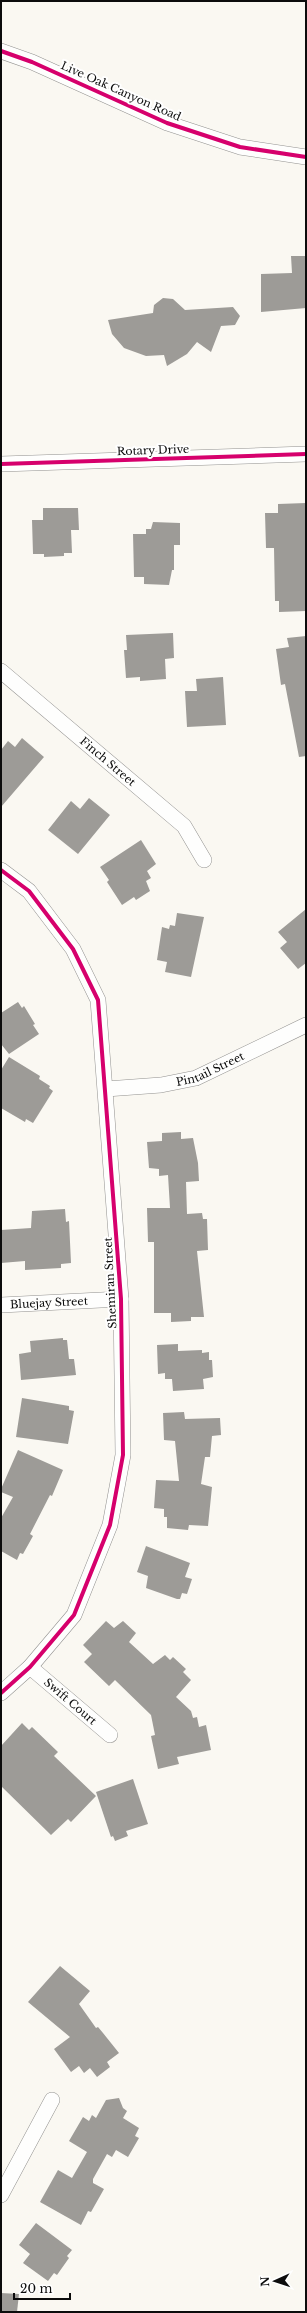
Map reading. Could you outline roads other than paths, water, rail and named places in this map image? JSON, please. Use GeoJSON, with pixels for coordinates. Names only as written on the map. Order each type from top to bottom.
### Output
{"type":"FeatureCollection","features":[{"type":"Feature","properties":{"kind":"street","name":"Live Oak Canyon Road"},"geometry":{"type":"LineString","coordinates":[[1,51],[32,62],[167,123],[240,147],[306,157]]}},
{"type":"Feature","properties":{"kind":"street","name":"Rotary Drive"},"geometry":{"type":"LineString","coordinates":[[1,464],[306,454]]}},
{"type":"Feature","properties":{"kind":"street","name":"Finch Street"},"geometry":{"type":"LineString","coordinates":[[1,671],[184,826],[204,860]]}},
{"type":"Feature","properties":{"kind":"street","name":"Shemiran Street"},"geometry":{"type":"LineString","coordinates":[[1,870],[29,891],[73,948],[98,1000],[121,1299],[123,1455],[110,1525],[74,1615],[30,1667],[1,1693]]}},
{"type":"Feature","properties":{"kind":"street","name":"Pintail Street"},"geometry":{"type":"LineString","coordinates":[[106,1090],[161,1085],[196,1078],[306,1025]]}},
{"type":"Feature","properties":{"kind":"street","name":"Bluejay Street"},"geometry":{"type":"LineString","coordinates":[[1,1305],[121,1299]]}},
{"type":"Feature","properties":{"kind":"street","name":"Swift Court"},"geometry":{"type":"LineString","coordinates":[[30,1667],[110,1735]]}},
{"type":"Feature","properties":{"kind":"street"},"geometry":{"type":"LineString","coordinates":[[1,2195],[52,2100]]}}]}
